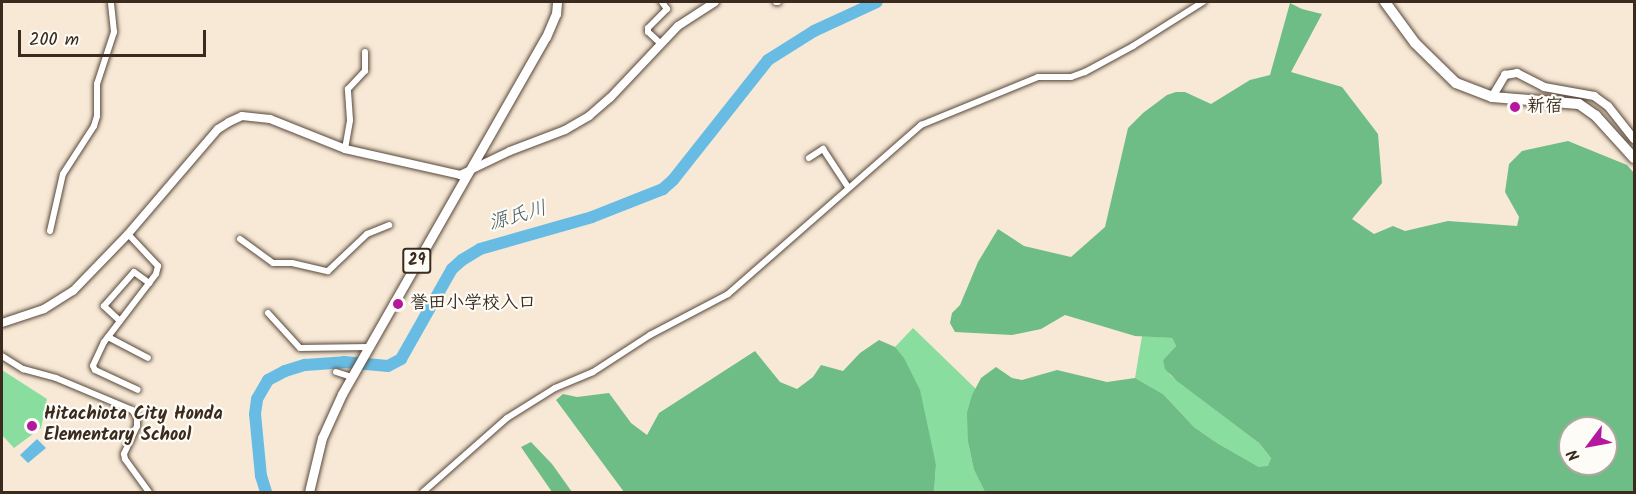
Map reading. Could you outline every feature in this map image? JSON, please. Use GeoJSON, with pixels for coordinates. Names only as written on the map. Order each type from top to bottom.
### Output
{"type":"FeatureCollection","features":[{"type":"Feature","properties":{"kind":"highway"},"geometry":{"type":"LineString","coordinates":[[1385,2],[1415,43],[1443,71],[1466,89],[1492,98],[1579,104],[1596,116],[1635,158]]}},
{"type":"Feature","properties":{"kind":"main road","name":"29"},"geometry":{"type":"LineString","coordinates":[[309,492],[322,438],[353,374],[546,37],[556,14],[556,2]]}},
{"type":"Feature","properties":{"kind":"street"},"geometry":{"type":"LineString","coordinates":[[50,231],[63,174],[98,116],[97,84],[114,32],[111,2]]}},
{"type":"Feature","properties":{"kind":"street"},"geometry":{"type":"LineString","coordinates":[[660,43],[648,32],[648,28],[667,9],[662,2]]}},
{"type":"Feature","properties":{"kind":"street"},"geometry":{"type":"LineString","coordinates":[[2,323],[44,309],[64,298],[128,234],[218,129],[242,116],[270,119],[345,149],[456,174],[468,172],[510,151],[566,130],[589,116],[610,98],[678,26],[715,2]]}},
{"type":"Feature","properties":{"kind":"street"},"geometry":{"type":"LineString","coordinates":[[423,492],[507,418],[555,388],[593,372],[650,335],[728,294],[921,125],[1038,77],[1071,76],[1085,72],[1133,46],[1203,2]]}},
{"type":"Feature","properties":{"kind":"street"},"geometry":{"type":"LineString","coordinates":[[345,149],[350,120],[348,89],[365,70],[365,52]]}},
{"type":"Feature","properties":{"kind":"street"},"geometry":{"type":"LineString","coordinates":[[1492,98],[1504,75],[1516,73],[1544,87],[1594,96],[1608,106],[1633,135]]}},
{"type":"Feature","properties":{"kind":"street"},"geometry":{"type":"LineString","coordinates":[[809,158],[823,149],[848,187]]}},
{"type":"Feature","properties":{"kind":"street"},"geometry":{"type":"LineString","coordinates":[[240,239],[273,263],[292,263],[328,271],[367,234],[388,225]]}},
{"type":"Feature","properties":{"kind":"street"},"geometry":{"type":"LineString","coordinates":[[128,234],[158,266],[156,274],[108,338],[93,366],[95,370],[138,390]]}},
{"type":"Feature","properties":{"kind":"street"},"geometry":{"type":"LineString","coordinates":[[120,321],[104,306],[134,272],[149,283]]}},
{"type":"Feature","properties":{"kind":"street"},"geometry":{"type":"LineString","coordinates":[[268,313],[300,348],[368,348]]}},
{"type":"Feature","properties":{"kind":"street"},"geometry":{"type":"LineString","coordinates":[[108,338],[148,358]]}},
{"type":"Feature","properties":{"kind":"street"},"geometry":{"type":"LineString","coordinates":[[2,356],[23,369],[56,378],[132,410],[137,417],[137,426],[124,454],[125,459],[149,492]]}},
{"type":"Feature","properties":{"kind":"street"},"geometry":{"type":"LineString","coordinates":[[336,372],[353,374]]}},
{"type":"Feature","properties":{"kind":"green space"},"geometry":{"type":"Polygon","coordinates":[[[1290,3],[1322,14],[1291,72],[1342,87],[1378,134],[1382,183],[1352,219],[1374,234],[1393,226],[1405,231],[1448,221],[1517,226],[1519,217],[1505,192],[1509,164],[1522,151],[1568,141],[1627,165],[1634,173],[1634,492],[985,492],[974,470],[968,442],[967,413],[972,395],[981,378],[996,367],[1012,378],[1022,380],[1057,370],[1107,382],[1135,378],[1163,394],[1194,427],[1217,443],[1259,467],[1268,466],[1271,458],[1259,443],[1177,381],[1165,369],[1163,360],[1176,346],[1172,338],[1135,336],[1065,315],[1041,329],[1012,335],[955,332],[950,323],[952,313],[960,305],[978,262],[998,229],[1024,246],[1071,257],[1105,227],[1128,128],[1143,113],[1167,95],[1176,92],[1185,92],[1211,104],[1250,80],[1270,75],[1290,3]]]}},
{"type":"Feature","properties":{"kind":"green space"},"geometry":{"type":"Polygon","coordinates":[[[913,328],[976,389],[972,395],[968,442],[974,470],[985,492],[934,492],[936,465],[895,347],[913,328]]]}},
{"type":"Feature","properties":{"kind":"green space"},"geometry":{"type":"Polygon","coordinates":[[[1142,336],[1172,338],[1176,346],[1163,360],[1170,375],[1259,443],[1271,458],[1268,467],[1259,467],[1217,443],[1194,427],[1163,394],[1135,378],[1142,336]]]}},
{"type":"Feature","properties":{"kind":"green space"},"geometry":{"type":"Polygon","coordinates":[[[879,340],[895,347],[904,358],[920,390],[936,465],[934,492],[624,492],[556,400],[563,394],[577,397],[609,393],[631,423],[647,435],[659,413],[755,351],[780,382],[797,389],[813,377],[821,365],[843,371],[860,353],[879,340]]]}},
{"type":"Feature","properties":{"kind":"green space"},"geometry":{"type":"Polygon","coordinates":[[[2,370],[47,399],[41,428],[14,448],[2,435],[2,370]]]}},
{"type":"Feature","properties":{"kind":"green space"},"geometry":{"type":"Polygon","coordinates":[[[531,442],[552,464],[572,492],[552,492],[521,447],[531,442]]]}},
{"type":"Feature","properties":{"kind":"water"},"geometry":{"type":"Polygon","coordinates":[[[37,439],[46,448],[28,463],[20,455],[37,439]]]}},
{"type":"Feature","properties":{"kind":"waterway","name":"源氏川"},"geometry":{"type":"LineString","coordinates":[[266,492],[261,476],[255,414],[257,399],[268,380],[285,371],[305,365],[344,362],[388,366],[401,359],[452,269],[462,260],[480,249],[592,217],[663,189],[673,180],[768,60],[814,31],[877,2]]}},
{"type":"Feature","properties":{"kind":"place","name":"新宿"},"geometry":{"type":"Point","coordinates":[1515,107]}},
{"type":"Feature","properties":{"kind":"place","name":"誉田小学校入口"},"geometry":{"type":"Point","coordinates":[398,304]}},
{"type":"Feature","properties":{"kind":"place","name":"Hitachiota City Honda Elementary School"},"geometry":{"type":"Point","coordinates":[32,426]}}]}
